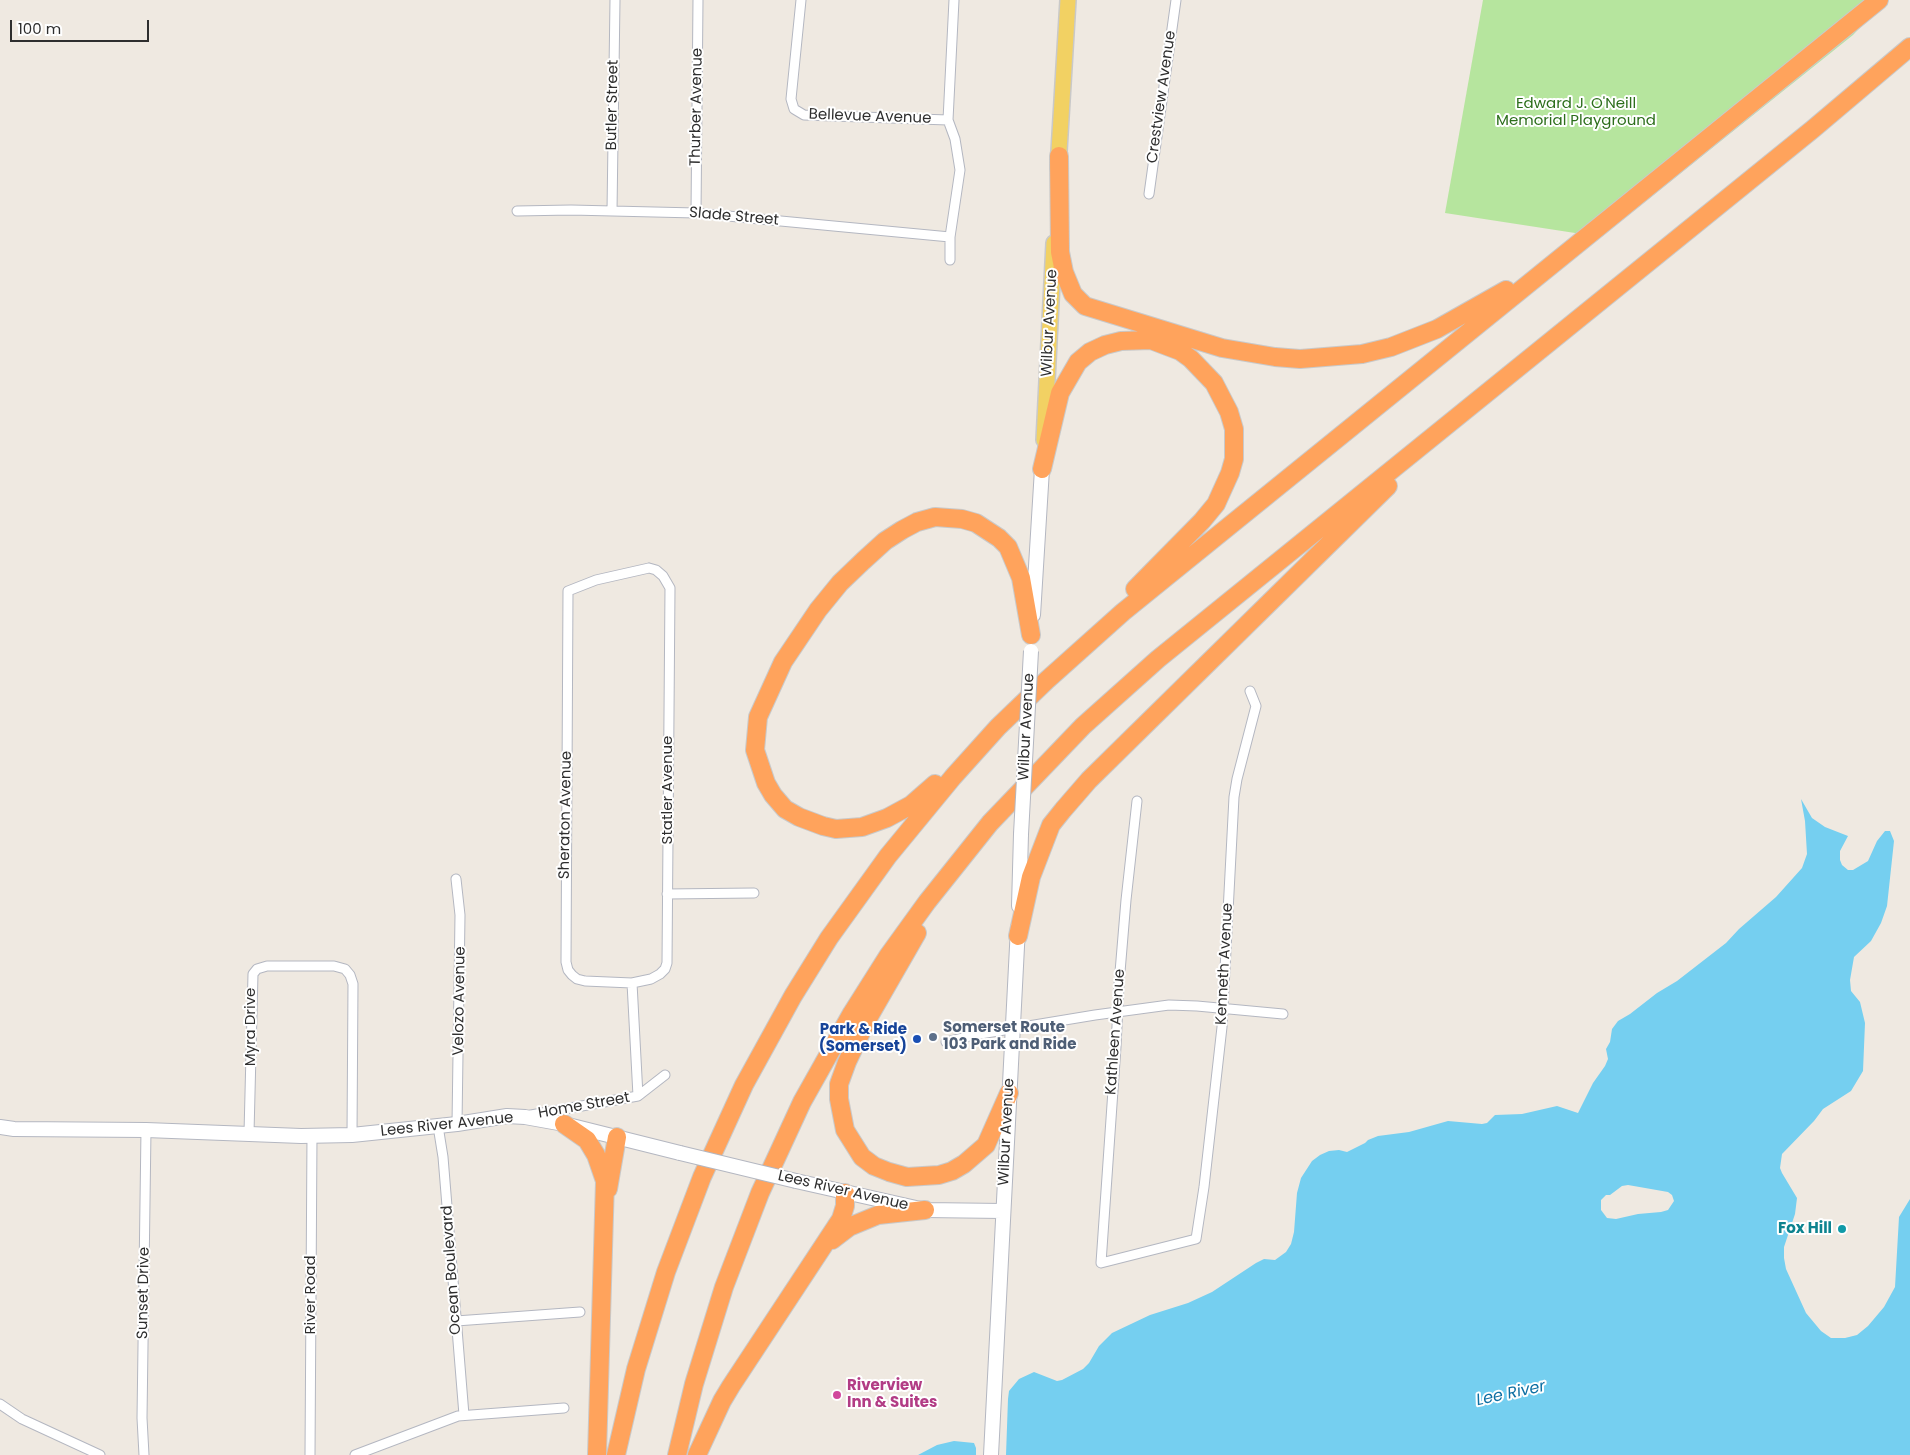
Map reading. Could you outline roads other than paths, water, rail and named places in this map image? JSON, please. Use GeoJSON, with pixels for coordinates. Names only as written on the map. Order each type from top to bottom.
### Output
{"type":"FeatureCollection","features":[{"type":"Feature","properties":{"kind":"highway"},"geometry":{"type":"LineString","coordinates":[[1031,643],[1021,578],[1008,547],[999,538],[976,522],[935,517],[917,522],[885,541],[840,583],[818,610],[783,662],[758,717],[755,750],[766,783],[785,809],[822,826],[849,829],[876,823],[910,805],[998,727],[1072,657],[1174,569],[1879,0]]}},
{"type":"Feature","properties":{"kind":"highway"},"geometry":{"type":"LineString","coordinates":[[676,1455],[699,1367],[721,1295],[747,1224],[788,1132],[834,1042],[865,992],[912,922],[968,849],[1030,780],[1107,703],[1210,616],[1813,129],[1910,47]]}},
{"type":"Feature","properties":{"kind":"highway"},"geometry":{"type":"LineString","coordinates":[[1059,156],[1060,252],[1064,272],[1073,294],[1085,306],[1222,348],[1275,357],[1314,359],[1362,354],[1414,339],[1464,315],[1582,240]]}},
{"type":"Feature","properties":{"kind":"highway"},"geometry":{"type":"LineString","coordinates":[[1042,469],[1060,393],[1067,377],[1078,362],[1090,352],[1105,345],[1121,341],[1151,340],[1180,351],[1191,359],[1214,383],[1229,412],[1234,429],[1234,459],[1216,504],[1072,657]]}},
{"type":"Feature","properties":{"kind":"highway"},"geometry":{"type":"LineString","coordinates":[[1018,936],[1031,877],[1045,841],[1052,825],[1075,795],[1472,404]]}},
{"type":"Feature","properties":{"kind":"highway"},"geometry":{"type":"LineString","coordinates":[[616,1455],[645,1337],[677,1240],[715,1146],[760,1055],[811,966],[873,876],[936,796],[998,727]]}},
{"type":"Feature","properties":{"kind":"highway"},"geometry":{"type":"LineString","coordinates":[[968,849],[892,977],[847,1062],[839,1084],[838,1099],[845,1130],[862,1156],[874,1166],[907,1177],[939,1175],[952,1171],[964,1164],[986,1145],[1009,1093]]}},
{"type":"Feature","properties":{"kind":"highway"},"geometry":{"type":"LineString","coordinates":[[564,1124],[587,1140],[596,1155],[605,1181],[597,1455]]}},
{"type":"Feature","properties":{"kind":"highway"},"geometry":{"type":"LineString","coordinates":[[603,1227],[617,1137]]}},
{"type":"Feature","properties":{"kind":"highway"},"geometry":{"type":"LineString","coordinates":[[697,1455],[731,1386],[841,1219],[846,1193]]}},
{"type":"Feature","properties":{"kind":"highway"},"geometry":{"type":"LineString","coordinates":[[819,1255],[835,1236],[857,1223],[878,1215],[925,1210]]}},
{"type":"Feature","properties":{"kind":"main road","name":"Wilbur Avenue"},"geometry":{"type":"LineString","coordinates":[[991,1455],[1031,643],[1068,0]]}},
{"type":"Feature","properties":{"kind":"main road","name":"Lees River Avenue"},"geometry":{"type":"LineString","coordinates":[[0,1127],[14,1129],[352,1135],[457,1124],[507,1116],[525,1116],[846,1193],[925,1210],[1003,1211]]}},
{"type":"Feature","properties":{"kind":"street","name":"Butler Street"},"geometry":{"type":"LineString","coordinates":[[612,211],[616,0]]}},
{"type":"Feature","properties":{"kind":"street","name":"Thurber Avenue"},"geometry":{"type":"LineString","coordinates":[[696,213],[698,0]]}},
{"type":"Feature","properties":{"kind":"street","name":"Bellevue Avenue"},"geometry":{"type":"LineString","coordinates":[[801,0],[791,99],[794,109],[804,115],[948,120]]}},
{"type":"Feature","properties":{"kind":"street"},"geometry":{"type":"LineString","coordinates":[[950,260],[950,237],[960,170],[957,146],[948,120],[954,0]]}},
{"type":"Feature","properties":{"kind":"street","name":"Crestview Avenue"},"geometry":{"type":"LineString","coordinates":[[1149,194],[1176,0]]}},
{"type":"Feature","properties":{"kind":"street","name":"Slade Street"},"geometry":{"type":"LineString","coordinates":[[517,211],[696,213],[950,237]]}},
{"type":"Feature","properties":{"kind":"street","name":"Statler Avenue"},"geometry":{"type":"LineString","coordinates":[[568,591],[596,580],[649,568],[656,570],[663,576],[670,588],[667,951],[665,969],[651,979],[632,983]]}},
{"type":"Feature","properties":{"kind":"street","name":"Sheraton Avenue"},"geometry":{"type":"LineString","coordinates":[[568,591],[566,962],[568,970],[576,979],[632,983]]}},
{"type":"Feature","properties":{"kind":"street","name":"Kenneth Avenue"},"geometry":{"type":"LineString","coordinates":[[1100,1263],[1196,1239],[1204,1187],[1223,1009],[1234,797],[1256,706],[1250,692]]}},
{"type":"Feature","properties":{"kind":"street","name":"Kathleen Avenue"},"geometry":{"type":"LineString","coordinates":[[1100,1263],[1118,1012],[1118,984],[1137,801]]}},
{"type":"Feature","properties":{"kind":"street","name":"Velozo Avenue"},"geometry":{"type":"LineString","coordinates":[[456,879],[460,899],[457,1124]]}},
{"type":"Feature","properties":{"kind":"street"},"geometry":{"type":"LineString","coordinates":[[667,894],[754,893]]}},
{"type":"Feature","properties":{"kind":"street","name":"Myra Drive"},"geometry":{"type":"LineString","coordinates":[[249,1133],[253,974],[257,968],[267,966],[334,966],[345,970],[350,975],[353,984],[352,1135]]}},
{"type":"Feature","properties":{"kind":"street"},"geometry":{"type":"LineString","coordinates":[[632,983],[638,1096]]}},
{"type":"Feature","properties":{"kind":"street"},"geometry":{"type":"LineString","coordinates":[[946,1042],[974,1035],[1169,1005],[1282,1014]]}},
{"type":"Feature","properties":{"kind":"street","name":"Home Street"},"geometry":{"type":"LineString","coordinates":[[525,1116],[638,1096],[665,1075]]}},
{"type":"Feature","properties":{"kind":"street","name":"Ocean Boulevard"},"geometry":{"type":"LineString","coordinates":[[438,1126],[443,1157],[464,1415]]}},
{"type":"Feature","properties":{"kind":"street","name":"Sunset Drive"},"geometry":{"type":"LineString","coordinates":[[144,1455],[142,1418],[146,1130]]}},
{"type":"Feature","properties":{"kind":"street","name":"River Road"},"geometry":{"type":"LineString","coordinates":[[310,1455],[312,1135]]}},
{"type":"Feature","properties":{"kind":"street"},"geometry":{"type":"LineString","coordinates":[[456,1321],[580,1312]]}},
{"type":"Feature","properties":{"kind":"street"},"geometry":{"type":"LineString","coordinates":[[0,1404],[22,1419],[100,1455]]}},
{"type":"Feature","properties":{"kind":"street"},"geometry":{"type":"LineString","coordinates":[[355,1455],[458,1416],[564,1408]]}},
{"type":"Feature","properties":{"kind":"water","name":"Lee River"},"geometry":{"type":"Polygon","coordinates":[[[1801,799],[1812,818],[1825,827],[1848,836],[1840,851],[1840,860],[1842,865],[1848,870],[1853,870],[1868,861],[1877,841],[1885,831],[1890,831],[1894,841],[1887,906],[1881,923],[1871,941],[1854,957],[1850,980],[1851,991],[1860,1002],[1865,1023],[1863,1071],[1851,1091],[1823,1109],[1782,1154],[1780,1168],[1797,1198],[1795,1214],[1784,1247],[1784,1258],[1786,1269],[1806,1313],[1821,1331],[1831,1338],[1845,1338],[1857,1335],[1868,1326],[1884,1307],[1895,1287],[1899,1217],[1910,1199],[1910,1455],[1006,1455],[1009,1391],[1019,1379],[1034,1372],[1057,1381],[1062,1380],[1083,1369],[1099,1346],[1112,1333],[1150,1315],[1188,1303],[1212,1292],[1256,1263],[1264,1259],[1275,1260],[1286,1252],[1291,1244],[1294,1232],[1297,1193],[1301,1178],[1312,1161],[1320,1155],[1329,1151],[1339,1150],[1347,1152],[1378,1136],[1409,1132],[1448,1121],[1482,1124],[1487,1123],[1495,1115],[1522,1114],[1557,1106],[1578,1113],[1593,1083],[1605,1066],[1608,1059],[1606,1049],[1610,1042],[1612,1029],[1618,1021],[1677,981],[1726,943],[1739,929],[1776,897],[1802,868],[1807,854],[1805,821],[1801,799]],[[1628,1185],[1622,1186],[1601,1200],[1601,1210],[1607,1218],[1616,1219],[1638,1214],[1661,1212],[1668,1210],[1674,1201],[1672,1195],[1668,1192],[1628,1185]]]}},
{"type":"Feature","properties":{"kind":"water"},"geometry":{"type":"Polygon","coordinates":[[[954,1441],[974,1443],[976,1455],[918,1455],[937,1445],[954,1441]]]}},
{"type":"Feature","properties":{"kind":"place","name":"Somerset Route 103 Park and Ride"},"geometry":{"type":"Point","coordinates":[933,1037]}},
{"type":"Feature","properties":{"kind":"place","name":"Park & Ride (Somerset)"},"geometry":{"type":"Point","coordinates":[917,1039]}},
{"type":"Feature","properties":{"kind":"place","name":"Fox Hill"},"geometry":{"type":"Point","coordinates":[1842,1229]}},
{"type":"Feature","properties":{"kind":"place","name":"Riverview Inn & Suites"},"geometry":{"type":"Point","coordinates":[837,1395]}},
{"type":"Feature","properties":{"kind":"park label","name":"Edward J. O'Neill Memorial Playground"},"geometry":{"type":"Point","coordinates":[1576,112]}}]}
